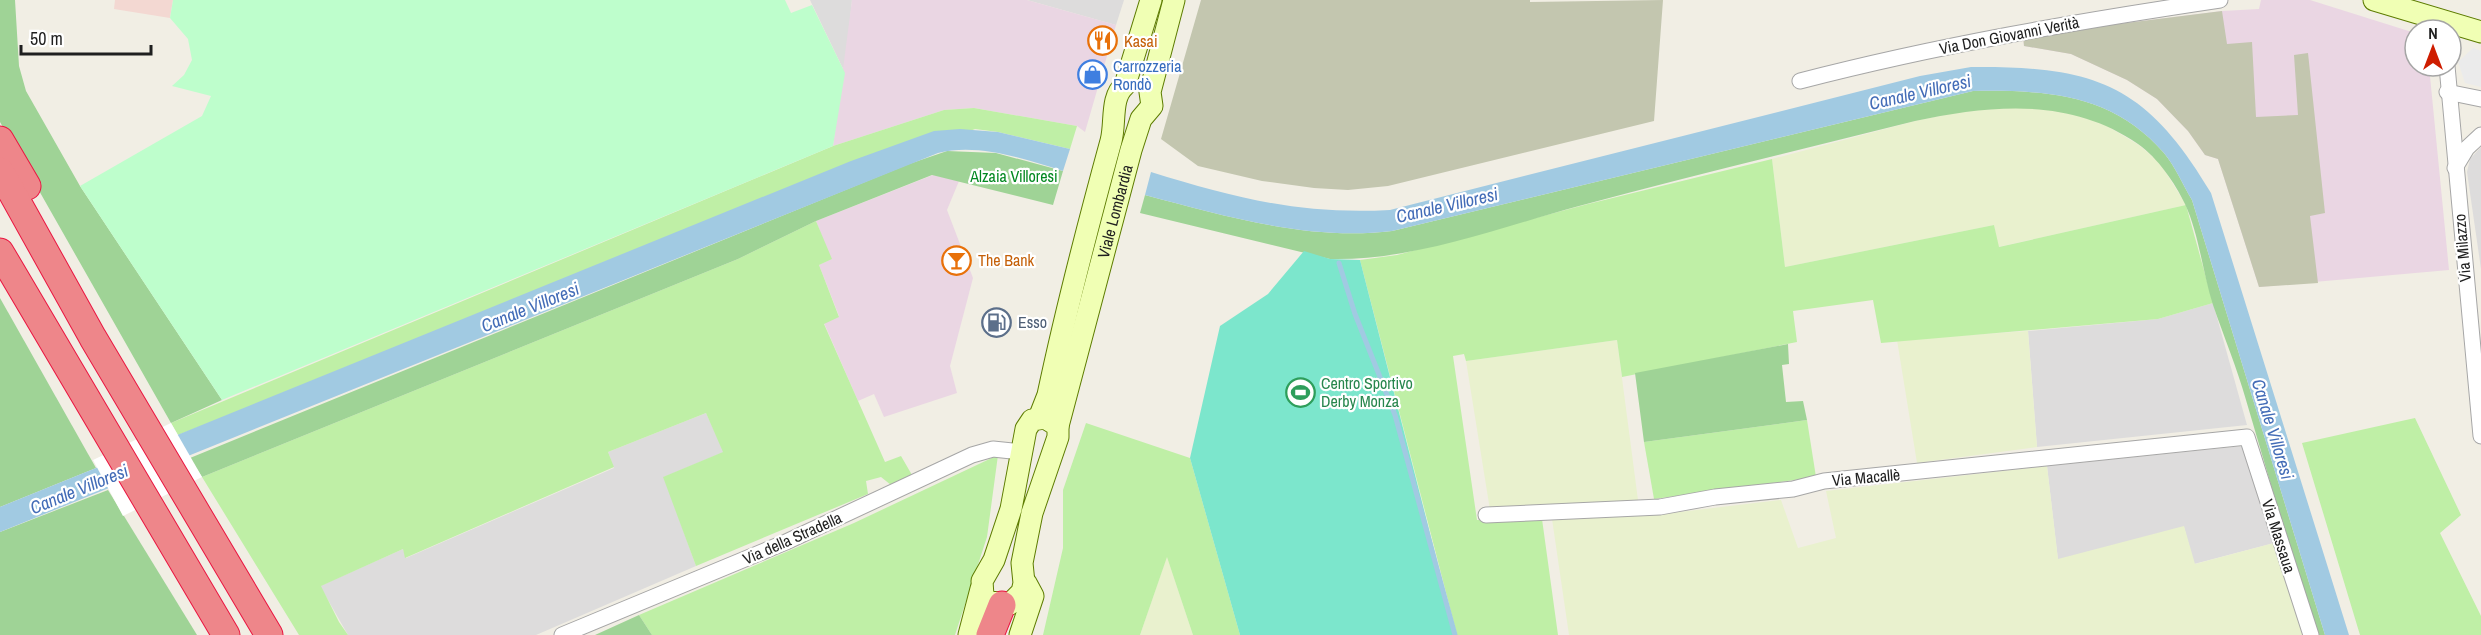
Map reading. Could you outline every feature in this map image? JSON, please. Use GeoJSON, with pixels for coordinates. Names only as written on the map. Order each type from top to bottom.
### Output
{"type":"FeatureCollection","features":[{"type":"Feature","properties":{"kind":"highway"},"geometry":{"type":"LineString","coordinates":[[0,140],[92,299],[93,338]]}},
{"type":"Feature","properties":{"kind":"highway"},"geometry":{"type":"LineString","coordinates":[[0,171],[93,338],[151,432],[269,635]]}},
{"type":"Feature","properties":{"kind":"highway"},"geometry":{"type":"LineString","coordinates":[[0,252],[226,635]]}},
{"type":"Feature","properties":{"kind":"highway"},"geometry":{"type":"LineString","coordinates":[[990,635],[1002,605]]}},
{"type":"Feature","properties":{"kind":"main road","name":"Viale Lombardia"},"geometry":{"type":"LineString","coordinates":[[1002,605],[1017,599],[1022,592],[1022,563],[1032,513],[1055,450],[1048,422],[1048,395],[1082,244],[1113,134],[1116,96],[1125,85],[1151,0]]}},
{"type":"Feature","properties":{"kind":"main road","name":"Viale Lombardia"},"geometry":{"type":"LineString","coordinates":[[1048,422],[1141,119],[1152,106],[1150,92],[1174,0]]}},
{"type":"Feature","properties":{"kind":"main road"},"geometry":{"type":"LineString","coordinates":[[2374,0],[2425,18]]}},
{"type":"Feature","properties":{"kind":"main road"},"geometry":{"type":"LineString","coordinates":[[2463,29],[2481,32]]}},
{"type":"Feature","properties":{"kind":"main road","name":"Viale Lombardia"},"geometry":{"type":"LineString","coordinates":[[969,635],[982,581],[994,560],[1011,509],[1026,429],[1032,420],[1048,422]]}},
{"type":"Feature","properties":{"kind":"main road","name":"Viale Lombardia"},"geometry":{"type":"LineString","coordinates":[[1020,635],[1033,596],[1023,577]]}},
{"type":"Feature","properties":{"kind":"main road"},"geometry":{"type":"LineString","coordinates":[[981,589],[989,602],[1002,605]]}},
{"type":"Feature","properties":{"kind":"street","name":"Via Don Giovanni Verità"},"geometry":{"type":"LineString","coordinates":[[1800,81],[1932,49],[2100,18],[2220,0]]}},
{"type":"Feature","properties":{"kind":"street","name":"Via Milazzo"},"geometry":{"type":"LineString","coordinates":[[2447,78],[2481,436]]}},
{"type":"Feature","properties":{"kind":"street"},"geometry":{"type":"LineString","coordinates":[[2447,92],[2481,99]]}},
{"type":"Feature","properties":{"kind":"street"},"geometry":{"type":"LineString","coordinates":[[2456,168],[2467,148],[2481,135]]}},
{"type":"Feature","properties":{"kind":"street","name":"Via Macallè"},"geometry":{"type":"LineString","coordinates":[[1486,515],[1660,507],[1715,497],[1793,489],[1824,481],[2247,437]]}},
{"type":"Feature","properties":{"kind":"street","name":"Via Massaua"},"geometry":{"type":"LineString","coordinates":[[2247,437],[2311,635]]}},
{"type":"Feature","properties":{"kind":"street","name":"Via della Stradella"},"geometry":{"type":"LineString","coordinates":[[562,635],[786,542],[972,455],[993,449],[1022,452]]}},
{"type":"Feature","properties":{"kind":"shaded area"},"geometry":{"type":"Polygon","coordinates":[[[115,0],[173,0],[170,18],[114,9],[115,0]]]}},
{"type":"Feature","properties":{"kind":"shaded area"},"geometry":{"type":"Polygon","coordinates":[[[810,0],[852,0],[845,73],[810,0]]]}},
{"type":"Feature","properties":{"kind":"shaded area"},"geometry":{"type":"Polygon","coordinates":[[[852,0],[1027,0],[1116,25],[1085,132],[1077,126],[974,108],[944,110],[833,146],[852,0]]]}},
{"type":"Feature","properties":{"kind":"shaded area"},"geometry":{"type":"Polygon","coordinates":[[[1027,0],[1124,0],[1116,25],[1027,0]]]}},
{"type":"Feature","properties":{"kind":"shaded area"},"geometry":{"type":"Polygon","coordinates":[[[1201,0],[1530,0],[1530,2],[1663,0],[1654,121],[1388,186],[1348,190],[1262,181],[1198,166],[1161,139],[1201,0]]]}},
{"type":"Feature","properties":{"kind":"shaded area"},"geometry":{"type":"Polygon","coordinates":[[[2261,0],[2310,0],[2403,29],[2403,78],[2430,78],[2449,270],[2259,287],[2218,159],[2205,155],[2188,131],[2157,99],[2127,80],[2071,54],[2024,46],[2023,36],[2222,11],[2259,9],[2261,0]]]}},
{"type":"Feature","properties":{"kind":"shaded area"},"geometry":{"type":"Polygon","coordinates":[[[2222,11],[2227,44],[2252,42],[2256,117],[2298,115],[2294,55],[2308,53],[2325,213],[2310,216],[2318,283],[2259,287],[2218,159],[2205,155],[2188,131],[2157,99],[2127,80],[2071,54],[2024,46],[2023,36],[2222,11]]]}},
{"type":"Feature","properties":{"kind":"shaded area"},"geometry":{"type":"Polygon","coordinates":[[[2473,48],[2481,51],[2481,87],[2465,83],[2463,57],[2473,48]]]}},
{"type":"Feature","properties":{"kind":"shaded area"},"geometry":{"type":"Polygon","coordinates":[[[2022,107],[2063,111],[2102,123],[2139,145],[2160,163],[2186,205],[1998,247],[1994,225],[1785,267],[1772,159],[1915,121],[1964,111],[2022,107]]]}},
{"type":"Feature","properties":{"kind":"shaded area"},"geometry":{"type":"Polygon","coordinates":[[[2481,147],[2481,269],[2467,172],[2470,159],[2481,147]]]}},
{"type":"Feature","properties":{"kind":"shaded area"},"geometry":{"type":"Polygon","coordinates":[[[933,175],[959,181],[947,210],[973,278],[950,366],[957,393],[884,417],[874,394],[858,401],[824,323],[839,316],[819,265],[831,259],[816,221],[933,175]]]}},
{"type":"Feature","properties":{"kind":"shaded area"},"geometry":{"type":"Polygon","coordinates":[[[2213,303],[2247,425],[2037,447],[2028,331],[2158,319],[2213,303]]]}},
{"type":"Feature","properties":{"kind":"shaded area"},"geometry":{"type":"Polygon","coordinates":[[[2028,331],[2037,447],[1917,463],[1897,340],[2028,331]]]}},
{"type":"Feature","properties":{"kind":"shaded area"},"geometry":{"type":"Polygon","coordinates":[[[1617,340],[1638,500],[1490,510],[1466,361],[1617,340]]]}},
{"type":"Feature","properties":{"kind":"shaded area"},"geometry":{"type":"Polygon","coordinates":[[[706,413],[724,452],[664,477],[696,566],[536,635],[348,635],[320,586],[403,549],[406,558],[614,468],[608,452],[706,413]]]}},
{"type":"Feature","properties":{"kind":"shaded area"},"geometry":{"type":"Polygon","coordinates":[[[2243,446],[2274,543],[2194,564],[2184,527],[2058,560],[2047,466],[2243,446]]]}},
{"type":"Feature","properties":{"kind":"shaded area"},"geometry":{"type":"Polygon","coordinates":[[[2047,466],[2058,559],[2184,526],[2195,564],[2274,543],[2304,635],[1569,635],[1552,519],[1654,515],[1781,500],[1798,548],[1836,538],[1826,491],[2047,466]]]}},
{"type":"Feature","properties":{"kind":"shaded area"},"geometry":{"type":"Polygon","coordinates":[[[1167,556],[1193,635],[1140,635],[1167,556]]]}},
{"type":"Feature","properties":{"kind":"green space"},"geometry":{"type":"Polygon","coordinates":[[[0,0],[15,0],[19,66],[26,91],[80,186],[222,400],[171,423],[0,122],[0,0]]]}},
{"type":"Feature","properties":{"kind":"green space"},"geometry":{"type":"Polygon","coordinates":[[[173,0],[785,0],[791,13],[812,5],[845,73],[833,146],[222,400],[80,186],[202,116],[211,96],[172,86],[184,75],[192,60],[188,39],[170,18],[173,0]]]}},
{"type":"Feature","properties":{"kind":"green space"},"geometry":{"type":"Polygon","coordinates":[[[1973,91],[2052,94],[2100,107],[2144,133],[2172,164],[2192,200],[2325,635],[2316,635],[2242,388],[2209,293],[2194,228],[2185,204],[2165,171],[2152,156],[2138,144],[2112,129],[2085,118],[2030,109],[2001,109],[1944,115],[1705,173],[1579,206],[1456,242],[1393,255],[1330,259],[1140,213],[1145,195],[1236,218],[1298,230],[1329,233],[1392,231],[1973,91]]]}},
{"type":"Feature","properties":{"kind":"green space","name":"Alzaia Villoresi"},"geometry":{"type":"Polygon","coordinates":[[[974,108],[1077,126],[1070,149],[998,132],[975,129],[178,435],[171,423],[833,146],[944,110],[974,108]]]}},
{"type":"Feature","properties":{"kind":"green space","name":"Alzaia Villoresi"},"geometry":{"type":"Polygon","coordinates":[[[947,151],[996,153],[1063,171],[1053,205],[932,175],[816,221],[738,259],[202,477],[190,458],[909,164],[947,151]]]}},
{"type":"Feature","properties":{"kind":"green space"},"geometry":{"type":"Polygon","coordinates":[[[1772,159],[1785,267],[1994,225],[1999,247],[2186,205],[2213,303],[2158,319],[1881,343],[1873,300],[1793,311],[1797,342],[1622,377],[1617,340],[1466,361],[1464,354],[1453,356],[1477,520],[1542,519],[1558,635],[1457,635],[1360,260],[1397,255],[1588,204],[1772,159]]]}},
{"type":"Feature","properties":{"kind":"green space"},"geometry":{"type":"Polygon","coordinates":[[[816,221],[832,259],[819,265],[839,317],[824,324],[885,462],[901,456],[912,475],[891,485],[881,477],[866,481],[868,494],[696,566],[663,477],[723,452],[706,413],[608,452],[614,467],[405,558],[403,549],[321,586],[348,635],[299,635],[202,477],[738,259],[816,221]]]}},
{"type":"Feature","properties":{"kind":"green space","name":"Centro Sportivo Derby Monza"},"geometry":{"type":"Polygon","coordinates":[[[1304,251],[1330,259],[1360,260],[1456,635],[1240,635],[1190,458],[1220,326],[1268,294],[1304,251]]]}},
{"type":"Feature","properties":{"kind":"green space"},"geometry":{"type":"Polygon","coordinates":[[[0,298],[96,468],[0,507],[0,298]]]}},
{"type":"Feature","properties":{"kind":"green space"},"geometry":{"type":"Polygon","coordinates":[[[1788,344],[1789,364],[1782,365],[1786,402],[1803,401],[1807,420],[1644,442],[1635,373],[1788,344]]]}},
{"type":"Feature","properties":{"kind":"green space"},"geometry":{"type":"Polygon","coordinates":[[[2415,418],[2461,515],[2440,533],[2481,616],[2481,635],[2360,635],[2302,443],[2415,418]]]}},
{"type":"Feature","properties":{"kind":"green space"},"geometry":{"type":"Polygon","coordinates":[[[1807,420],[1816,477],[1654,499],[1644,442],[1807,420]]]}},
{"type":"Feature","properties":{"kind":"green space"},"geometry":{"type":"Polygon","coordinates":[[[1086,423],[1190,458],[1240,635],[1193,635],[1167,557],[1140,635],[1043,635],[1063,548],[1063,490],[1086,423]]]}},
{"type":"Feature","properties":{"kind":"green space"},"geometry":{"type":"Polygon","coordinates":[[[998,455],[987,537],[955,635],[652,635],[639,615],[854,523],[998,455]]]}},
{"type":"Feature","properties":{"kind":"green space"},"geometry":{"type":"Polygon","coordinates":[[[108,490],[197,635],[0,635],[0,532],[108,490]]]}},
{"type":"Feature","properties":{"kind":"green space"},"geometry":{"type":"Polygon","coordinates":[[[639,615],[652,635],[595,635],[639,615]]]}},
{"type":"Feature","properties":{"kind":"water","name":"Canale Villoresi"},"geometry":{"type":"Polygon","coordinates":[[[1971,67],[2051,71],[2084,77],[2113,88],[2139,105],[2163,127],[2187,156],[2211,193],[2349,635],[2325,635],[2192,200],[2164,153],[2144,133],[2100,107],[2052,94],[1973,91],[1392,231],[1329,233],[1298,230],[1236,218],[1145,195],[1151,172],[1211,190],[1269,203],[1327,210],[1390,210],[1920,76],[1971,67]]]}},
{"type":"Feature","properties":{"kind":"water","name":"Canale Villoresi"},"geometry":{"type":"Polygon","coordinates":[[[960,129],[998,132],[1070,149],[1063,171],[1017,157],[985,151],[954,150],[938,153],[0,532],[0,507],[851,161],[934,131],[960,129]]]}},
{"type":"Feature","properties":{"kind":"pier"},"geometry":{"type":"Polygon","coordinates":[[[171,423],[202,477],[123,516],[93,460],[171,423]]]}},
{"type":"Feature","properties":{"kind":"waterway"},"geometry":{"type":"LineString","coordinates":[[1339,263],[1355,314],[1395,415],[1455,635]]}},
{"type":"Feature","properties":{"kind":"place","name":"Kasai"},"geometry":{"type":"Point","coordinates":[1103,41]}},
{"type":"Feature","properties":{"kind":"place","name":"Carrozzeria Rondò"},"geometry":{"type":"Point","coordinates":[1092,75]}},
{"type":"Feature","properties":{"kind":"place","name":"The Bank"},"geometry":{"type":"Point","coordinates":[957,260]}},
{"type":"Feature","properties":{"kind":"place","name":"Esso"},"geometry":{"type":"Point","coordinates":[997,322]}},
{"type":"Feature","properties":{"kind":"place","name":"Centro Sportivo Derby Monza"},"geometry":{"type":"Point","coordinates":[1300,392]}}]}
